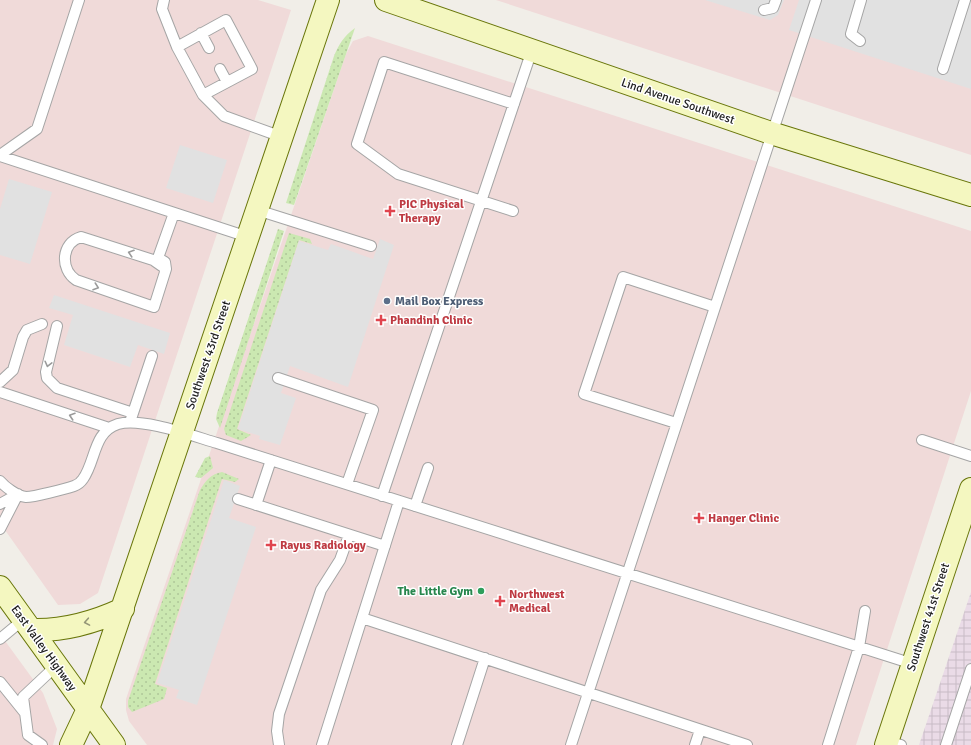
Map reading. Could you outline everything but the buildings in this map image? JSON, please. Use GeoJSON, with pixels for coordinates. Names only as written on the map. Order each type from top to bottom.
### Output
{"type":"FeatureCollection","features":[{"type":"Feature","properties":{"kind":"main road","name":"Southwest 43rd Street"},"geometry":{"type":"LineString","coordinates":[[88,709],[328,0]]}},
{"type":"Feature","properties":{"kind":"main road","name":"Lind Avenue Southwest"},"geometry":{"type":"LineString","coordinates":[[386,0],[771,133],[971,195]]}},
{"type":"Feature","properties":{"kind":"main road","name":"Southwest 41st Street"},"geometry":{"type":"LineString","coordinates":[[892,744],[913,664],[971,489]]}},
{"type":"Feature","properties":{"kind":"main road","name":"East Valley Highway"},"geometry":{"type":"LineString","coordinates":[[2,593],[28,624],[114,745]]}},
{"type":"Feature","properties":{"kind":"main road"},"geometry":{"type":"LineString","coordinates":[[28,624],[51,630],[92,621],[123,609]]}},
{"type":"Feature","properties":{"kind":"main road"},"geometry":{"type":"LineString","coordinates":[[71,745],[88,709]]}},
{"type":"Feature","properties":{"kind":"main road"},"geometry":{"type":"LineString","coordinates":[[88,709],[88,745]]}},
{"type":"Feature","properties":{"kind":"lane"},"geometry":{"type":"LineString","coordinates":[[0,156],[37,129],[79,0]]}},
{"type":"Feature","properties":{"kind":"lane"},"geometry":{"type":"LineString","coordinates":[[164,0],[162,8],[177,47],[203,94],[224,116],[282,137]]}},
{"type":"Feature","properties":{"kind":"lane"},"geometry":{"type":"LineString","coordinates":[[764,10],[773,8],[776,0]]}},
{"type":"Feature","properties":{"kind":"lane"},"geometry":{"type":"LineString","coordinates":[[571,745],[816,0]]}},
{"type":"Feature","properties":{"kind":"lane"},"geometry":{"type":"LineString","coordinates":[[860,41],[852,34],[861,0]]}},
{"type":"Feature","properties":{"kind":"lane"},"geometry":{"type":"LineString","coordinates":[[943,69],[965,0]]}},
{"type":"Feature","properties":{"kind":"lane"},"geometry":{"type":"LineString","coordinates":[[177,47],[226,20],[252,69],[203,94]]}},
{"type":"Feature","properties":{"kind":"lane"},"geometry":{"type":"LineString","coordinates":[[202,33],[209,48]]}},
{"type":"Feature","properties":{"kind":"lane"},"geometry":{"type":"LineString","coordinates":[[382,496],[532,50]]}},
{"type":"Feature","properties":{"kind":"lane"},"geometry":{"type":"LineString","coordinates":[[513,211],[398,174],[357,144],[384,62],[514,104]]}},
{"type":"Feature","properties":{"kind":"lane"},"geometry":{"type":"LineString","coordinates":[[220,69],[227,82]]}},
{"type":"Feature","properties":{"kind":"lane"},"geometry":{"type":"LineString","coordinates":[[0,156],[248,237]]}},
{"type":"Feature","properties":{"kind":"lane"},"geometry":{"type":"LineString","coordinates":[[257,210],[371,246]]}},
{"type":"Feature","properties":{"kind":"lane"},"geometry":{"type":"LineString","coordinates":[[166,270],[153,260],[81,237],[76,238],[65,253],[65,269],[69,275],[76,280],[154,307],[166,270],[165,262],[158,258],[174,213]]}},
{"type":"Feature","properties":{"kind":"lane"},"geometry":{"type":"LineString","coordinates":[[676,423],[584,394],[623,277],[715,307]]}},
{"type":"Feature","properties":{"kind":"lane"},"geometry":{"type":"LineString","coordinates":[[0,382],[13,370],[23,337],[27,330],[42,324]]}},
{"type":"Feature","properties":{"kind":"lane"},"geometry":{"type":"LineString","coordinates":[[57,326],[46,372],[52,384],[57,388],[133,412]]}},
{"type":"Feature","properties":{"kind":"lane"},"geometry":{"type":"LineString","coordinates":[[130,423],[152,356]]}},
{"type":"Feature","properties":{"kind":"lane"},"geometry":{"type":"LineString","coordinates":[[278,378],[373,410],[347,484]]}},
{"type":"Feature","properties":{"kind":"lane"},"geometry":{"type":"LineString","coordinates":[[0,392],[109,428]]}},
{"type":"Feature","properties":{"kind":"lane"},"geometry":{"type":"LineString","coordinates":[[0,481],[18,494],[25,497],[75,486],[83,479],[101,436],[109,428],[119,424],[130,423],[152,425],[182,432],[913,664]]}},
{"type":"Feature","properties":{"kind":"lane"},"geometry":{"type":"LineString","coordinates":[[922,440],[971,456]]}},
{"type":"Feature","properties":{"kind":"lane"},"geometry":{"type":"LineString","coordinates":[[256,505],[271,460]]}},
{"type":"Feature","properties":{"kind":"lane"},"geometry":{"type":"LineString","coordinates":[[415,506],[428,468]]}},
{"type":"Feature","properties":{"kind":"lane"},"geometry":{"type":"LineString","coordinates":[[0,504],[18,494]]}},
{"type":"Feature","properties":{"kind":"lane"},"geometry":{"type":"LineString","coordinates":[[0,529],[18,494]]}},
{"type":"Feature","properties":{"kind":"lane"},"geometry":{"type":"LineString","coordinates":[[238,499],[385,546]]}},
{"type":"Feature","properties":{"kind":"lane"},"geometry":{"type":"LineString","coordinates":[[322,745],[400,501]]}},
{"type":"Feature","properties":{"kind":"lane"},"geometry":{"type":"LineString","coordinates":[[279,745],[277,731],[278,714],[321,590],[340,560],[349,535]]}},
{"type":"Feature","properties":{"kind":"lane"},"geometry":{"type":"LineString","coordinates":[[828,745],[859,646],[865,611]]}},
{"type":"Feature","properties":{"kind":"lane"},"geometry":{"type":"LineString","coordinates":[[362,618],[747,745]]}},
{"type":"Feature","properties":{"kind":"lane"},"geometry":{"type":"LineString","coordinates":[[0,639],[28,624]]}},
{"type":"Feature","properties":{"kind":"lane"},"geometry":{"type":"LineString","coordinates":[[457,745],[485,658]]}},
{"type":"Feature","properties":{"kind":"lane"},"geometry":{"type":"LineString","coordinates":[[42,745],[28,735],[23,697],[57,665]]}},
{"type":"Feature","properties":{"kind":"lane"},"geometry":{"type":"LineString","coordinates":[[946,745],[971,669]]}},
{"type":"Feature","properties":{"kind":"lane"},"geometry":{"type":"LineString","coordinates":[[0,682],[25,714]]}},
{"type":"Feature","properties":{"kind":"lane"},"geometry":{"type":"LineString","coordinates":[[695,745],[700,730]]}},
{"type":"Feature","properties":{"kind":"shaded area"},"geometry":{"type":"Polygon","coordinates":[[[0,0],[258,0],[291,10],[98,593],[80,604],[58,605],[0,523],[0,0]]]}},
{"type":"Feature","properties":{"kind":"shaded area"},"geometry":{"type":"Polygon","coordinates":[[[496,0],[971,0],[971,155],[496,0]]]}},
{"type":"Feature","properties":{"kind":"shaded area"},"geometry":{"type":"Polygon","coordinates":[[[705,0],[784,0],[778,15],[770,20],[705,0]]]}},
{"type":"Feature","properties":{"kind":"shaded area"},"geometry":{"type":"Polygon","coordinates":[[[799,0],[971,0],[971,89],[789,30],[799,0]]]}},
{"type":"Feature","properties":{"kind":"shaded area"},"geometry":{"type":"Polygon","coordinates":[[[368,36],[971,231],[971,391],[856,745],[147,745],[129,721],[126,710],[126,699],[346,54],[353,41],[368,36]]]}},
{"type":"Feature","properties":{"kind":"shaded area"},"geometry":{"type":"Polygon","coordinates":[[[180,145],[227,160],[213,203],[166,188],[180,145]]]}},
{"type":"Feature","properties":{"kind":"shaded area"},"geometry":{"type":"Polygon","coordinates":[[[9,179],[52,192],[30,264],[0,255],[0,209],[9,179]]]}},
{"type":"Feature","properties":{"kind":"shaded area"},"geometry":{"type":"Polygon","coordinates":[[[380,239],[394,245],[348,387],[290,366],[281,393],[296,398],[280,445],[259,439],[260,436],[238,429],[299,241],[328,250],[331,244],[373,259],[380,239]]]}},
{"type":"Feature","properties":{"kind":"shaded area"},"geometry":{"type":"Polygon","coordinates":[[[54,295],[170,333],[164,354],[138,345],[130,367],[64,345],[73,315],[49,308],[54,295]]]}},
{"type":"Feature","properties":{"kind":"shaded area"},"geometry":{"type":"Polygon","coordinates":[[[224,480],[240,486],[229,518],[256,527],[197,705],[176,698],[179,690],[157,683],[224,480]]]}},
{"type":"Feature","properties":{"kind":"shaded area"},"geometry":{"type":"Polygon","coordinates":[[[971,592],[971,745],[919,745],[971,592]]]}},
{"type":"Feature","properties":{"kind":"shaded area"},"geometry":{"type":"Polygon","coordinates":[[[0,634],[43,693],[57,729],[53,745],[0,745],[0,634]]]}},
{"type":"Feature","properties":{"kind":"green space"},"geometry":{"type":"Polygon","coordinates":[[[355,28],[294,205],[286,203],[334,56],[342,40],[355,28]]]}},
{"type":"Feature","properties":{"kind":"green space"},"geometry":{"type":"Polygon","coordinates":[[[278,229],[284,231],[220,428],[216,419],[217,413],[278,229]]]}},
{"type":"Feature","properties":{"kind":"green space"},"geometry":{"type":"Polygon","coordinates":[[[289,233],[310,239],[312,244],[299,240],[237,429],[251,435],[241,441],[226,435],[224,429],[289,233]]]}},
{"type":"Feature","properties":{"kind":"green space"},"geometry":{"type":"Polygon","coordinates":[[[210,456],[213,468],[201,478],[195,477],[205,458],[210,456]]]}},
{"type":"Feature","properties":{"kind":"green space"},"geometry":{"type":"Polygon","coordinates":[[[222,472],[239,479],[235,482],[222,479],[155,684],[167,688],[164,699],[132,712],[128,707],[128,701],[200,490],[209,478],[222,472]]]}},
{"type":"Feature","properties":{"kind":"place","name":"PIC Physical Therapy"},"geometry":{"type":"Point","coordinates":[390,211]}},
{"type":"Feature","properties":{"kind":"place","name":"Mail Box Express"},"geometry":{"type":"Point","coordinates":[387,301]}},
{"type":"Feature","properties":{"kind":"place","name":"Phandinh Clinic"},"geometry":{"type":"Point","coordinates":[381,320]}},
{"type":"Feature","properties":{"kind":"place","name":"Hanger Clinic"},"geometry":{"type":"Point","coordinates":[699,518]}},
{"type":"Feature","properties":{"kind":"place","name":"Rayus Radiology"},"geometry":{"type":"Point","coordinates":[271,545]}},
{"type":"Feature","properties":{"kind":"place","name":"The Little Gym"},"geometry":{"type":"Point","coordinates":[481,591]}},
{"type":"Feature","properties":{"kind":"place","name":"Northwest Medical"},"geometry":{"type":"Point","coordinates":[500,601]}}]}
